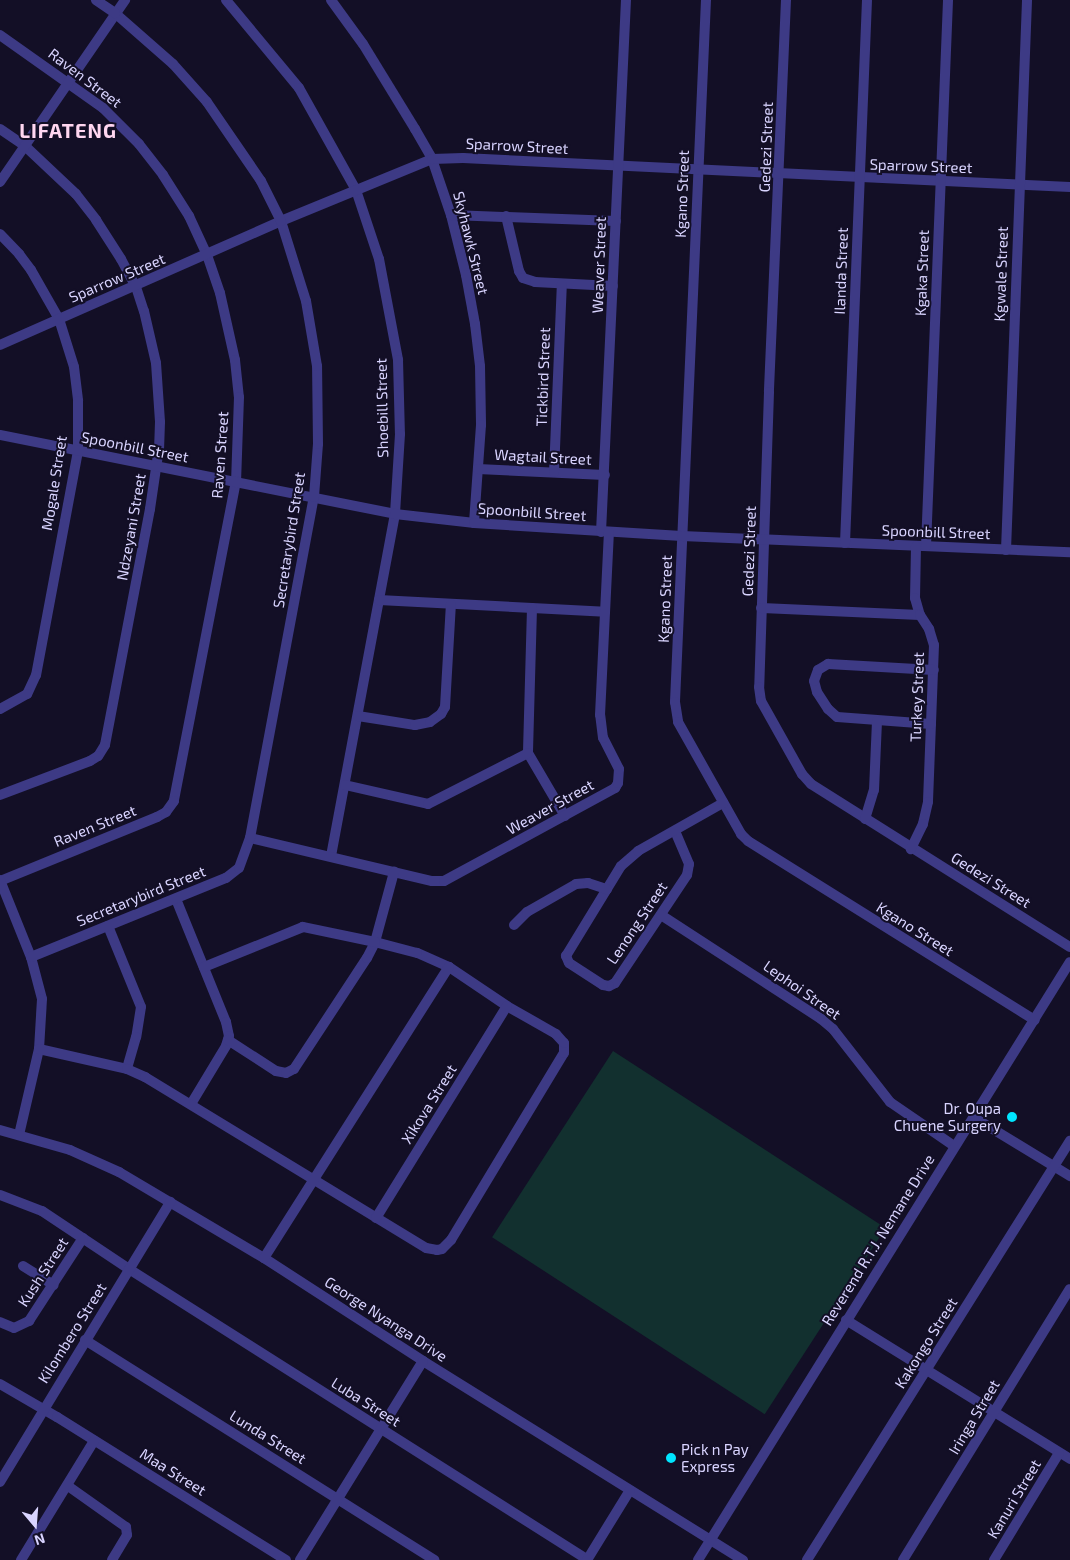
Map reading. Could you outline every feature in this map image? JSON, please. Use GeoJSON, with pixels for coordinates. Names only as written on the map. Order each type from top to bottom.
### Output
{"type":"FeatureCollection","features":[{"type":"Feature","properties":{"kind":"street","name":"Secretarybird Street"},"geometry":{"type":"LineString","coordinates":[[31,957],[176,899],[233,873],[244,859],[250,838],[314,497],[318,444],[317,366],[306,301],[282,221],[256,173],[207,102],[173,64],[116,13],[96,0]]}},
{"type":"Feature","properties":{"kind":"street"},"geometry":{"type":"LineString","coordinates":[[0,182],[125,0]]}},
{"type":"Feature","properties":{"kind":"street","name":"Shoebill Street"},"geometry":{"type":"LineString","coordinates":[[226,0],[299,88],[356,190],[379,259],[398,360],[400,434],[395,514],[331,856]]}},
{"type":"Feature","properties":{"kind":"street","name":"Skyhawk Street"},"geometry":{"type":"LineString","coordinates":[[331,0],[368,51],[432,159],[451,215],[466,275],[477,341],[481,392],[474,523]]}},
{"type":"Feature","properties":{"kind":"street","name":"Weaver Street"},"geometry":{"type":"LineString","coordinates":[[250,838],[432,881],[444,882],[610,792],[618,783],[618,769],[606,746],[601,729],[605,612],[605,475],[626,0]]}},
{"type":"Feature","properties":{"kind":"street","name":"Kgano Street"},"geometry":{"type":"LineString","coordinates":[[706,0],[676,714],[683,732],[741,834],[757,848],[1035,1020]]}},
{"type":"Feature","properties":{"kind":"street","name":"Gedezi Street"},"geometry":{"type":"LineString","coordinates":[[786,0],[780,175],[768,392],[761,608],[759,687],[764,709],[806,780],[1070,947]]}},
{"type":"Feature","properties":{"kind":"street","name":"Ilanda Street"},"geometry":{"type":"LineString","coordinates":[[845,544],[867,0]]}},
{"type":"Feature","properties":{"kind":"street","name":"Kgaka Street"},"geometry":{"type":"LineString","coordinates":[[920,615],[915,598],[921,546],[948,0]]}},
{"type":"Feature","properties":{"kind":"street","name":"Kgwale Street"},"geometry":{"type":"LineString","coordinates":[[1006,550],[1027,0]]}},
{"type":"Feature","properties":{"kind":"street","name":"Raven Street"},"geometry":{"type":"LineString","coordinates":[[0,35],[69,82],[117,121],[139,144],[163,175],[189,216],[207,255],[225,310],[235,360],[239,397],[236,481],[177,791],[171,808],[157,817],[0,881]]}},
{"type":"Feature","properties":{"kind":"street","name":"Ndzeyani Street"},"geometry":{"type":"LineString","coordinates":[[0,129],[25,146],[69,187],[91,214],[121,259],[136,287],[149,332],[159,390],[157,466],[105,745],[98,756],[90,761],[0,795]]}},
{"type":"Feature","properties":{"kind":"street","name":"Sparrow Street"},"geometry":{"type":"LineString","coordinates":[[0,345],[136,287],[282,221],[432,159],[463,158],[780,175],[1070,187]]}},
{"type":"Feature","properties":{"kind":"street"},"geometry":{"type":"LineString","coordinates":[[451,215],[616,221]]}},
{"type":"Feature","properties":{"kind":"street"},"geometry":{"type":"LineString","coordinates":[[506,216],[519,271],[523,278],[528,281],[613,286]]}},
{"type":"Feature","properties":{"kind":"street","name":"Mogale Street"},"geometry":{"type":"LineString","coordinates":[[0,234],[31,270],[59,319],[77,384],[78,451],[36,675],[27,694],[0,709]]}},
{"type":"Feature","properties":{"kind":"street","name":"Tickbird Street"},"geometry":{"type":"LineString","coordinates":[[554,472],[562,284]]}},
{"type":"Feature","properties":{"kind":"street","name":"Spoonbill Street"},"geometry":{"type":"LineString","coordinates":[[0,435],[395,514],[474,523],[605,532],[845,544],[1070,552]]}},
{"type":"Feature","properties":{"kind":"street","name":"Wagtail Street"},"geometry":{"type":"LineString","coordinates":[[478,469],[605,475]]}},
{"type":"Feature","properties":{"kind":"street"},"geometry":{"type":"LineString","coordinates":[[379,600],[605,612]]}},
{"type":"Feature","properties":{"kind":"street"},"geometry":{"type":"LineString","coordinates":[[358,716],[414,725],[430,722],[441,714],[445,707],[452,604]]}},
{"type":"Feature","properties":{"kind":"street"},"geometry":{"type":"LineString","coordinates":[[532,608],[528,754],[565,816]]}},
{"type":"Feature","properties":{"kind":"street"},"geometry":{"type":"LineString","coordinates":[[761,608],[920,615]]}},
{"type":"Feature","properties":{"kind":"street","name":"Turkey Street"},"geometry":{"type":"LineString","coordinates":[[911,848],[926,816],[934,670],[932,637],[920,615]]}},
{"type":"Feature","properties":{"kind":"street"},"geometry":{"type":"LineString","coordinates":[[931,724],[843,718],[833,714],[815,687],[814,681],[818,670],[828,664],[934,670]]}},
{"type":"Feature","properties":{"kind":"street"},"geometry":{"type":"LineString","coordinates":[[865,819],[874,790],[878,721]]}},
{"type":"Feature","properties":{"kind":"street"},"geometry":{"type":"LineString","coordinates":[[345,785],[428,804],[528,754]]}},
{"type":"Feature","properties":{"kind":"street","name":"Lenong Street"},"geometry":{"type":"LineString","coordinates":[[675,831],[689,869],[616,983],[609,986],[604,985],[569,963],[566,956],[607,889],[630,856],[723,803]]}},
{"type":"Feature","properties":{"kind":"street"},"geometry":{"type":"LineString","coordinates":[[228,1040],[276,1071],[290,1072],[298,1063],[359,971],[375,942],[394,872]]}},
{"type":"Feature","properties":{"kind":"street"},"geometry":{"type":"LineString","coordinates":[[0,881],[31,957],[42,999],[39,1049],[19,1135]]}},
{"type":"Feature","properties":{"kind":"street"},"geometry":{"type":"LineString","coordinates":[[514,925],[527,912],[570,886],[588,884],[607,889]]}},
{"type":"Feature","properties":{"kind":"street"},"geometry":{"type":"LineString","coordinates":[[176,899],[226,1022],[228,1040],[191,1104]]}},
{"type":"Feature","properties":{"kind":"street","name":"Lephoi Street"},"geometry":{"type":"LineString","coordinates":[[661,915],[821,1019],[833,1029],[890,1102],[954,1146]]}},
{"type":"Feature","properties":{"kind":"street"},"geometry":{"type":"LineString","coordinates":[[108,926],[141,1007],[136,1037],[127,1069]]}},
{"type":"Feature","properties":{"kind":"street"},"geometry":{"type":"LineString","coordinates":[[39,1049],[127,1069],[191,1104],[313,1180],[432,1250],[442,1249],[451,1240],[564,1053],[565,1048],[561,1038],[507,1006],[449,967],[417,953],[375,942],[303,928],[204,967]]}},
{"type":"Feature","properties":{"kind":"street","name":"Reverend R.T.J. Nemane Drive"},"geometry":{"type":"LineString","coordinates":[[693,1560],[774,1442],[777,1433],[846,1320],[1070,962]]}},
{"type":"Feature","properties":{"kind":"street"},"geometry":{"type":"LineString","coordinates":[[264,1258],[449,967]]}},
{"type":"Feature","properties":{"kind":"street","name":"Xikova Street"},"geometry":{"type":"LineString","coordinates":[[376,1218],[507,1006]]}},
{"type":"Feature","properties":{"kind":"street"},"geometry":{"type":"LineString","coordinates":[[973,1117],[1070,1176]]}},
{"type":"Feature","properties":{"kind":"street","name":"George Nyanga Drive"},"geometry":{"type":"LineString","coordinates":[[0,1130],[57,1145],[93,1159],[170,1202],[264,1258],[423,1361],[743,1560]]}},
{"type":"Feature","properties":{"kind":"street","name":"Kakongo Street"},"geometry":{"type":"LineString","coordinates":[[807,1560],[1070,1141]]}},
{"type":"Feature","properties":{"kind":"street","name":"Luba Street"},"geometry":{"type":"LineString","coordinates":[[0,1195],[42,1211],[129,1269],[588,1560]]}},
{"type":"Feature","properties":{"kind":"street","name":"Kilombero Street"},"geometry":{"type":"LineString","coordinates":[[0,1482],[170,1202]]}},
{"type":"Feature","properties":{"kind":"street","name":"Kush Street"},"geometry":{"type":"LineString","coordinates":[[0,1322],[14,1328],[26,1324],[83,1238]]}},
{"type":"Feature","properties":{"kind":"street"},"geometry":{"type":"LineString","coordinates":[[23,1266],[53,1285]]}},
{"type":"Feature","properties":{"kind":"street","name":"Iringa Street"},"geometry":{"type":"LineString","coordinates":[[903,1560],[1070,1289]]}},
{"type":"Feature","properties":{"kind":"street"},"geometry":{"type":"LineString","coordinates":[[846,1320],[1070,1459]]}},
{"type":"Feature","properties":{"kind":"street","name":"Lunda Street"},"geometry":{"type":"LineString","coordinates":[[85,1340],[435,1560]]}},
{"type":"Feature","properties":{"kind":"street"},"geometry":{"type":"LineString","coordinates":[[300,1560],[423,1361]]}},
{"type":"Feature","properties":{"kind":"street","name":"Maa Street"},"geometry":{"type":"LineString","coordinates":[[0,1384],[286,1560]]}},
{"type":"Feature","properties":{"kind":"street"},"geometry":{"type":"LineString","coordinates":[[21,1560],[94,1441]]}},
{"type":"Feature","properties":{"kind":"street","name":"Kanuri Street"},"geometry":{"type":"LineString","coordinates":[[994,1560],[1059,1453]]}},
{"type":"Feature","properties":{"kind":"street"},"geometry":{"type":"LineString","coordinates":[[68,1486],[126,1527],[127,1535],[112,1560]]}},
{"type":"Feature","properties":{"kind":"street"},"geometry":{"type":"LineString","coordinates":[[588,1560],[630,1490]]}},
{"type":"Feature","properties":{"kind":"street","name":"Reverend R.T.J. Nemane Drive"},"geometry":{"type":"LineString","coordinates":[[698,1560],[708,1538]]}},
{"type":"Feature","properties":{"kind":"green space"},"geometry":{"type":"Polygon","coordinates":[[[613,1051],[886,1228],[765,1414],[492,1237],[613,1051]]]}},
{"type":"Feature","properties":{"kind":"place","name":"Dr. Oupa Chuene Surgery"},"geometry":{"type":"Point","coordinates":[1012,1117]}},
{"type":"Feature","properties":{"kind":"place","name":"Pick n Pay Express"},"geometry":{"type":"Point","coordinates":[671,1458]}},
{"type":"Feature","properties":{"kind":"district","name":"LIFATENG"},"geometry":{"type":"Point","coordinates":[68,130]}}]}
